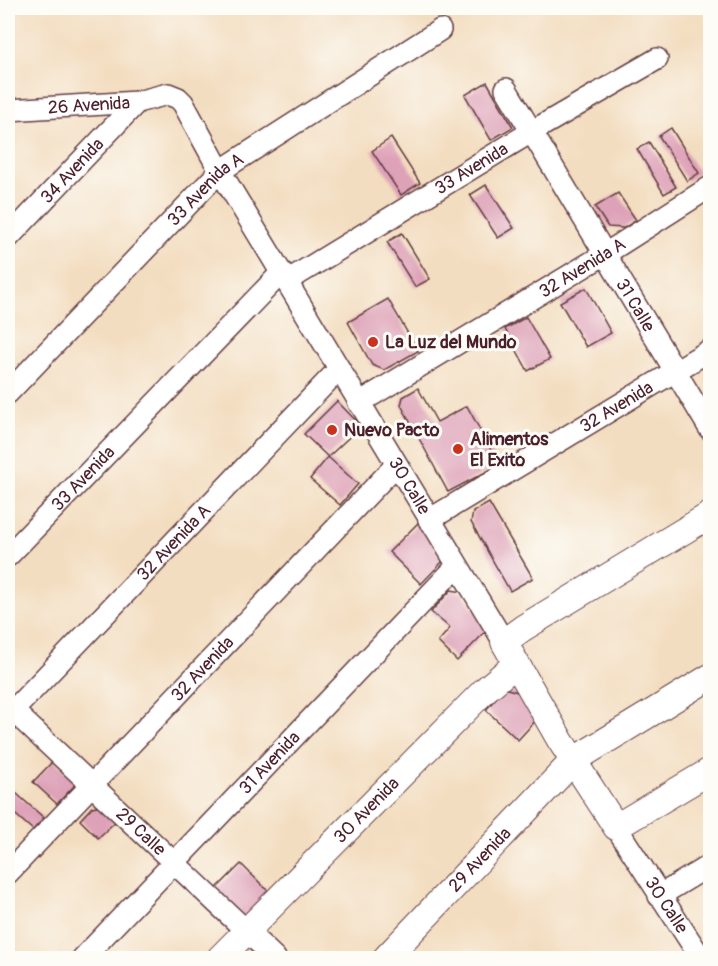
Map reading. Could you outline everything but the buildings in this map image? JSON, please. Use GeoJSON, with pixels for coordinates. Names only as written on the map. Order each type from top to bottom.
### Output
{"type":"FeatureCollection","features":[{"type":"Feature","properties":{"kind":"street","name":"33 Avenida A"},"geometry":{"type":"LineString","coordinates":[[8,393],[220,171],[440,30]]}},
{"type":"Feature","properties":{"kind":"street","name":"33 Avenida"},"geometry":{"type":"LineString","coordinates":[[8,556],[284,276],[657,59]]}},
{"type":"Feature","properties":{"kind":"street","name":"31 Calle"},"geometry":{"type":"LineString","coordinates":[[506,89],[711,429]]}},
{"type":"Feature","properties":{"kind":"street","name":"30 Calle"},"geometry":{"type":"LineString","coordinates":[[168,94],[183,103],[220,171],[516,664],[579,757],[616,827],[701,958]]}},
{"type":"Feature","properties":{"kind":"street","name":"26 Avenida"},"geometry":{"type":"LineString","coordinates":[[8,110],[137,102],[168,94]]}},
{"type":"Feature","properties":{"kind":"street","name":"34 Avenida"},"geometry":{"type":"LineString","coordinates":[[8,238],[137,102]]}},
{"type":"Feature","properties":{"kind":"street","name":"32 Avenida A"},"geometry":{"type":"LineString","coordinates":[[359,403],[711,187]]}},
{"type":"Feature","properties":{"kind":"street","name":"32 Avenida"},"geometry":{"type":"LineString","coordinates":[[429,520],[711,350]]}},
{"type":"Feature","properties":{"kind":"street","name":"32 Avenida A"},"geometry":{"type":"LineString","coordinates":[[9,711],[339,369]]}},
{"type":"Feature","properties":{"kind":"street","name":"32 Avenida"},"geometry":{"type":"LineString","coordinates":[[8,873],[396,465]]}},
{"type":"Feature","properties":{"kind":"street"},"geometry":{"type":"LineString","coordinates":[[504,642],[522,628],[711,515]]}},
{"type":"Feature","properties":{"kind":"street","name":"31 Avenida"},"geometry":{"type":"LineString","coordinates":[[83,958],[457,566]]}},
{"type":"Feature","properties":{"kind":"street","name":"30 Avenida"},"geometry":{"type":"LineString","coordinates":[[220,958],[485,690],[516,664]]}},
{"type":"Feature","properties":{"kind":"street"},"geometry":{"type":"LineString","coordinates":[[579,757],[711,677]]}},
{"type":"Feature","properties":{"kind":"street","name":"29 Calle"},"geometry":{"type":"LineString","coordinates":[[9,711],[275,958]]}},
{"type":"Feature","properties":{"kind":"street","name":"29 Avenida"},"geometry":{"type":"LineString","coordinates":[[386,958],[579,757]]}},
{"type":"Feature","properties":{"kind":"street"},"geometry":{"type":"LineString","coordinates":[[616,827],[711,771]]}},
{"type":"Feature","properties":{"kind":"street"},"geometry":{"type":"LineString","coordinates":[[659,896],[711,865]]}},
{"type":"Feature","properties":{"kind":"place","name":"La Luz del Mundo"},"geometry":{"type":"Point","coordinates":[373,342]}},
{"type":"Feature","properties":{"kind":"place","name":"Nuevo Pacto"},"geometry":{"type":"Point","coordinates":[332,430]}},
{"type":"Feature","properties":{"kind":"place","name":"Alimentos El Exito"},"geometry":{"type":"Point","coordinates":[458,449]}}]}
